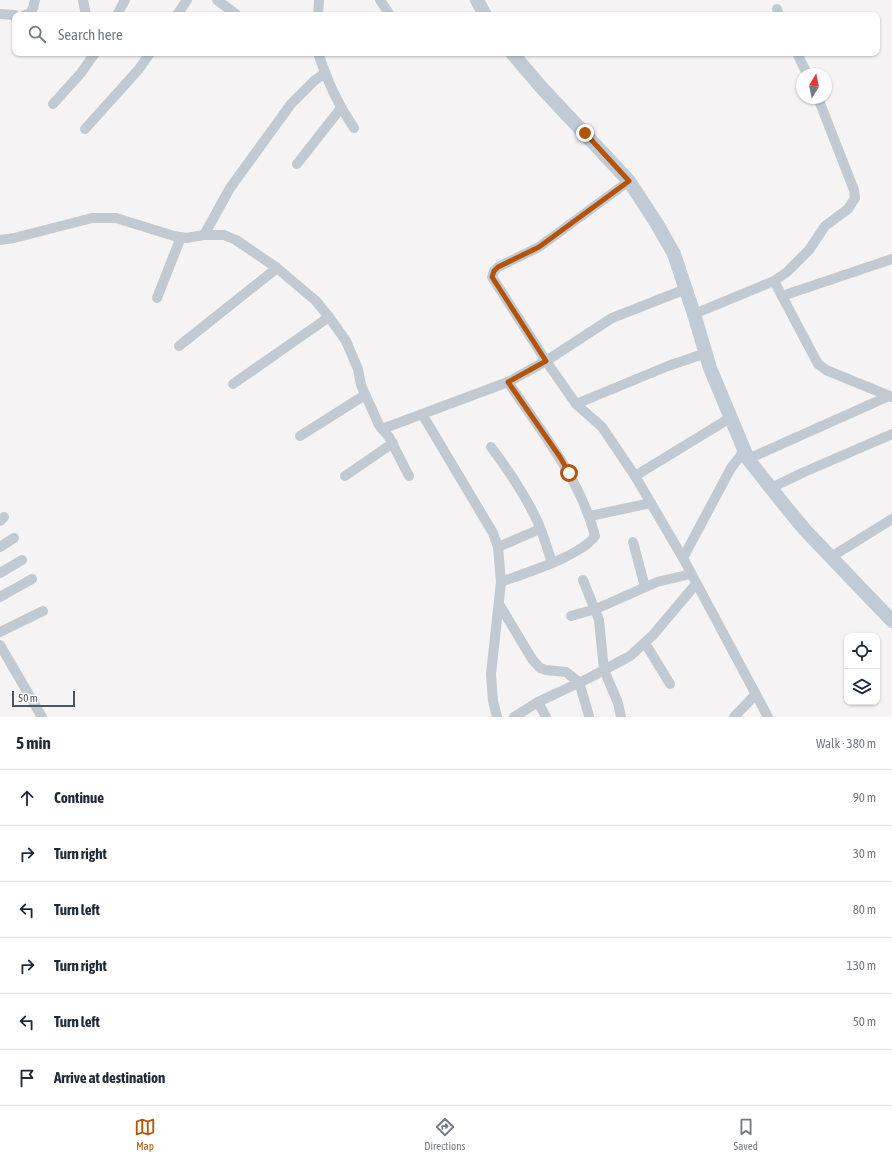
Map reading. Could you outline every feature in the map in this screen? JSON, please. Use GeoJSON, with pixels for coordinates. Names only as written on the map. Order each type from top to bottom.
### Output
{"type":"FeatureCollection","features":[{"type":"Feature","properties":{"kind":"main road"},"geometry":{"type":"LineString","coordinates":[[477,0],[483,12]]}},
{"type":"Feature","properties":{"kind":"main road"},"geometry":{"type":"LineString","coordinates":[[515,56],[541,87],[629,181],[653,217],[674,254],[710,368],[746,455],[786,507],[892,621]]}},
{"type":"Feature","properties":{"kind":"street"},"geometry":{"type":"LineString","coordinates":[[31,12],[35,0]]}},
{"type":"Feature","properties":{"kind":"street"},"geometry":{"type":"LineString","coordinates":[[83,0],[85,12]]}},
{"type":"Feature","properties":{"kind":"street"},"geometry":{"type":"LineString","coordinates":[[118,12],[125,0]]}},
{"type":"Feature","properties":{"kind":"street"},"geometry":{"type":"LineString","coordinates":[[178,12],[187,0]]}},
{"type":"Feature","properties":{"kind":"street"},"geometry":{"type":"LineString","coordinates":[[217,0],[233,12]]}},
{"type":"Feature","properties":{"kind":"street"},"geometry":{"type":"LineString","coordinates":[[318,12],[319,0]]}},
{"type":"Feature","properties":{"kind":"street"},"geometry":{"type":"LineString","coordinates":[[380,0],[388,12]]}},
{"type":"Feature","properties":{"kind":"street"},"geometry":{"type":"LineString","coordinates":[[0,14],[12,15]]}},
{"type":"Feature","properties":{"kind":"street"},"geometry":{"type":"LineString","coordinates":[[53,104],[81,73],[93,56]]}},
{"type":"Feature","properties":{"kind":"street"},"geometry":{"type":"LineString","coordinates":[[85,129],[139,69],[148,56]]}},
{"type":"Feature","properties":{"kind":"street"},"geometry":{"type":"LineString","coordinates":[[319,56],[331,88],[341,108],[354,128]]}},
{"type":"Feature","properties":{"kind":"street"},"geometry":{"type":"LineString","coordinates":[[798,56],[804,68]]}},
{"type":"Feature","properties":{"kind":"street"},"geometry":{"type":"LineString","coordinates":[[204,235],[230,188],[292,104],[314,81],[325,73]]}},
{"type":"Feature","properties":{"kind":"street"},"geometry":{"type":"LineString","coordinates":[[694,314],[774,282],[787,272],[809,250],[825,226],[848,209],[855,198],[854,190],[820,104]]}},
{"type":"Feature","properties":{"kind":"street"},"geometry":{"type":"LineString","coordinates":[[297,164],[341,108]]}},
{"type":"Feature","properties":{"kind":"street"},"geometry":{"type":"LineString","coordinates":[[629,181],[539,247],[498,267],[494,271],[492,277],[546,361],[576,404],[602,426],[635,476],[683,558],[768,717]]}},
{"type":"Feature","properties":{"kind":"street"},"geometry":{"type":"LineString","coordinates":[[0,240],[14,238],[92,218],[116,218],[186,238],[204,235],[224,235],[236,240],[278,268],[316,301],[329,316],[346,341],[358,369],[361,385],[378,425],[393,443],[410,476]]}},
{"type":"Feature","properties":{"kind":"street"},"geometry":{"type":"LineString","coordinates":[[156,298],[181,237]]}},
{"type":"Feature","properties":{"kind":"street"},"geometry":{"type":"LineString","coordinates":[[782,296],[892,259]]}},
{"type":"Feature","properties":{"kind":"street"},"geometry":{"type":"LineString","coordinates":[[179,346],[278,268]]}},
{"type":"Feature","properties":{"kind":"street"},"geometry":{"type":"LineString","coordinates":[[774,282],[818,364],[826,370],[891,396]]}},
{"type":"Feature","properties":{"kind":"street"},"geometry":{"type":"LineString","coordinates":[[382,429],[508,382],[546,361],[612,318],[686,289]]}},
{"type":"Feature","properties":{"kind":"street"},"geometry":{"type":"LineString","coordinates":[[233,384],[329,316]]}},
{"type":"Feature","properties":{"kind":"street"},"geometry":{"type":"LineString","coordinates":[[576,404],[668,366],[706,353]]}},
{"type":"Feature","properties":{"kind":"street"},"geometry":{"type":"LineString","coordinates":[[501,582],[552,563],[584,548],[595,536],[590,516],[560,457],[508,382]]}},
{"type":"Feature","properties":{"kind":"street"},"geometry":{"type":"LineString","coordinates":[[300,436],[365,395]]}},
{"type":"Feature","properties":{"kind":"street"},"geometry":{"type":"LineString","coordinates":[[683,558],[731,468],[746,455],[891,396]]}},
{"type":"Feature","properties":{"kind":"street"},"geometry":{"type":"LineString","coordinates":[[422,414],[493,533],[498,547],[501,582],[491,674],[493,701],[497,717]]}},
{"type":"Feature","properties":{"kind":"street"},"geometry":{"type":"LineString","coordinates":[[635,476],[730,418]]}},
{"type":"Feature","properties":{"kind":"street"},"geometry":{"type":"LineString","coordinates":[[771,488],[802,472],[892,434]]}},
{"type":"Feature","properties":{"kind":"street"},"geometry":{"type":"LineString","coordinates":[[345,476],[393,443]]}},
{"type":"Feature","properties":{"kind":"street"},"geometry":{"type":"LineString","coordinates":[[491,447],[508,470],[532,510],[552,563]]}},
{"type":"Feature","properties":{"kind":"street"},"geometry":{"type":"LineString","coordinates":[[590,516],[651,503]]}},
{"type":"Feature","properties":{"kind":"street"},"geometry":{"type":"LineString","coordinates":[[831,557],[892,519]]}},
{"type":"Feature","properties":{"kind":"street"},"geometry":{"type":"LineString","coordinates":[[498,547],[540,529]]}},
{"type":"Feature","properties":{"kind":"street"},"geometry":{"type":"LineString","coordinates":[[0,547],[14,538]]}},
{"type":"Feature","properties":{"kind":"street"},"geometry":{"type":"LineString","coordinates":[[633,542],[645,587]]}},
{"type":"Feature","properties":{"kind":"street"},"geometry":{"type":"LineString","coordinates":[[0,574],[22,560]]}},
{"type":"Feature","properties":{"kind":"street"},"geometry":{"type":"LineString","coordinates":[[572,616],[596,609],[645,587],[691,574]]}},
{"type":"Feature","properties":{"kind":"street"},"geometry":{"type":"LineString","coordinates":[[0,597],[32,579]]}},
{"type":"Feature","properties":{"kind":"street"},"geometry":{"type":"LineString","coordinates":[[583,580],[596,609],[599,620],[604,670],[618,703],[621,717]]}},
{"type":"Feature","properties":{"kind":"street"},"geometry":{"type":"LineString","coordinates":[[514,717],[538,702],[630,656],[653,635],[696,584]]}},
{"type":"Feature","properties":{"kind":"street"},"geometry":{"type":"LineString","coordinates":[[499,604],[532,659],[540,668],[566,672],[579,682],[589,716]]}},
{"type":"Feature","properties":{"kind":"street"},"geometry":{"type":"LineString","coordinates":[[0,632],[43,611]]}},
{"type":"Feature","properties":{"kind":"street"},"geometry":{"type":"LineString","coordinates":[[645,642],[670,684]]}},
{"type":"Feature","properties":{"kind":"street"},"geometry":{"type":"LineString","coordinates":[[0,646],[42,717]]}},
{"type":"Feature","properties":{"kind":"street"},"geometry":{"type":"LineString","coordinates":[[734,717],[755,695]]}},
{"type":"Feature","properties":{"kind":"street"},"geometry":{"type":"LineString","coordinates":[[538,702],[546,717]]}},
{"type":"Feature","properties":{"kind":"route"},"geometry":{"type":"LineString","coordinates":[[569,473],[560,457],[508,382],[546,361],[492,277],[494,271],[498,267],[539,247],[629,181],[585,133]]}}]}
